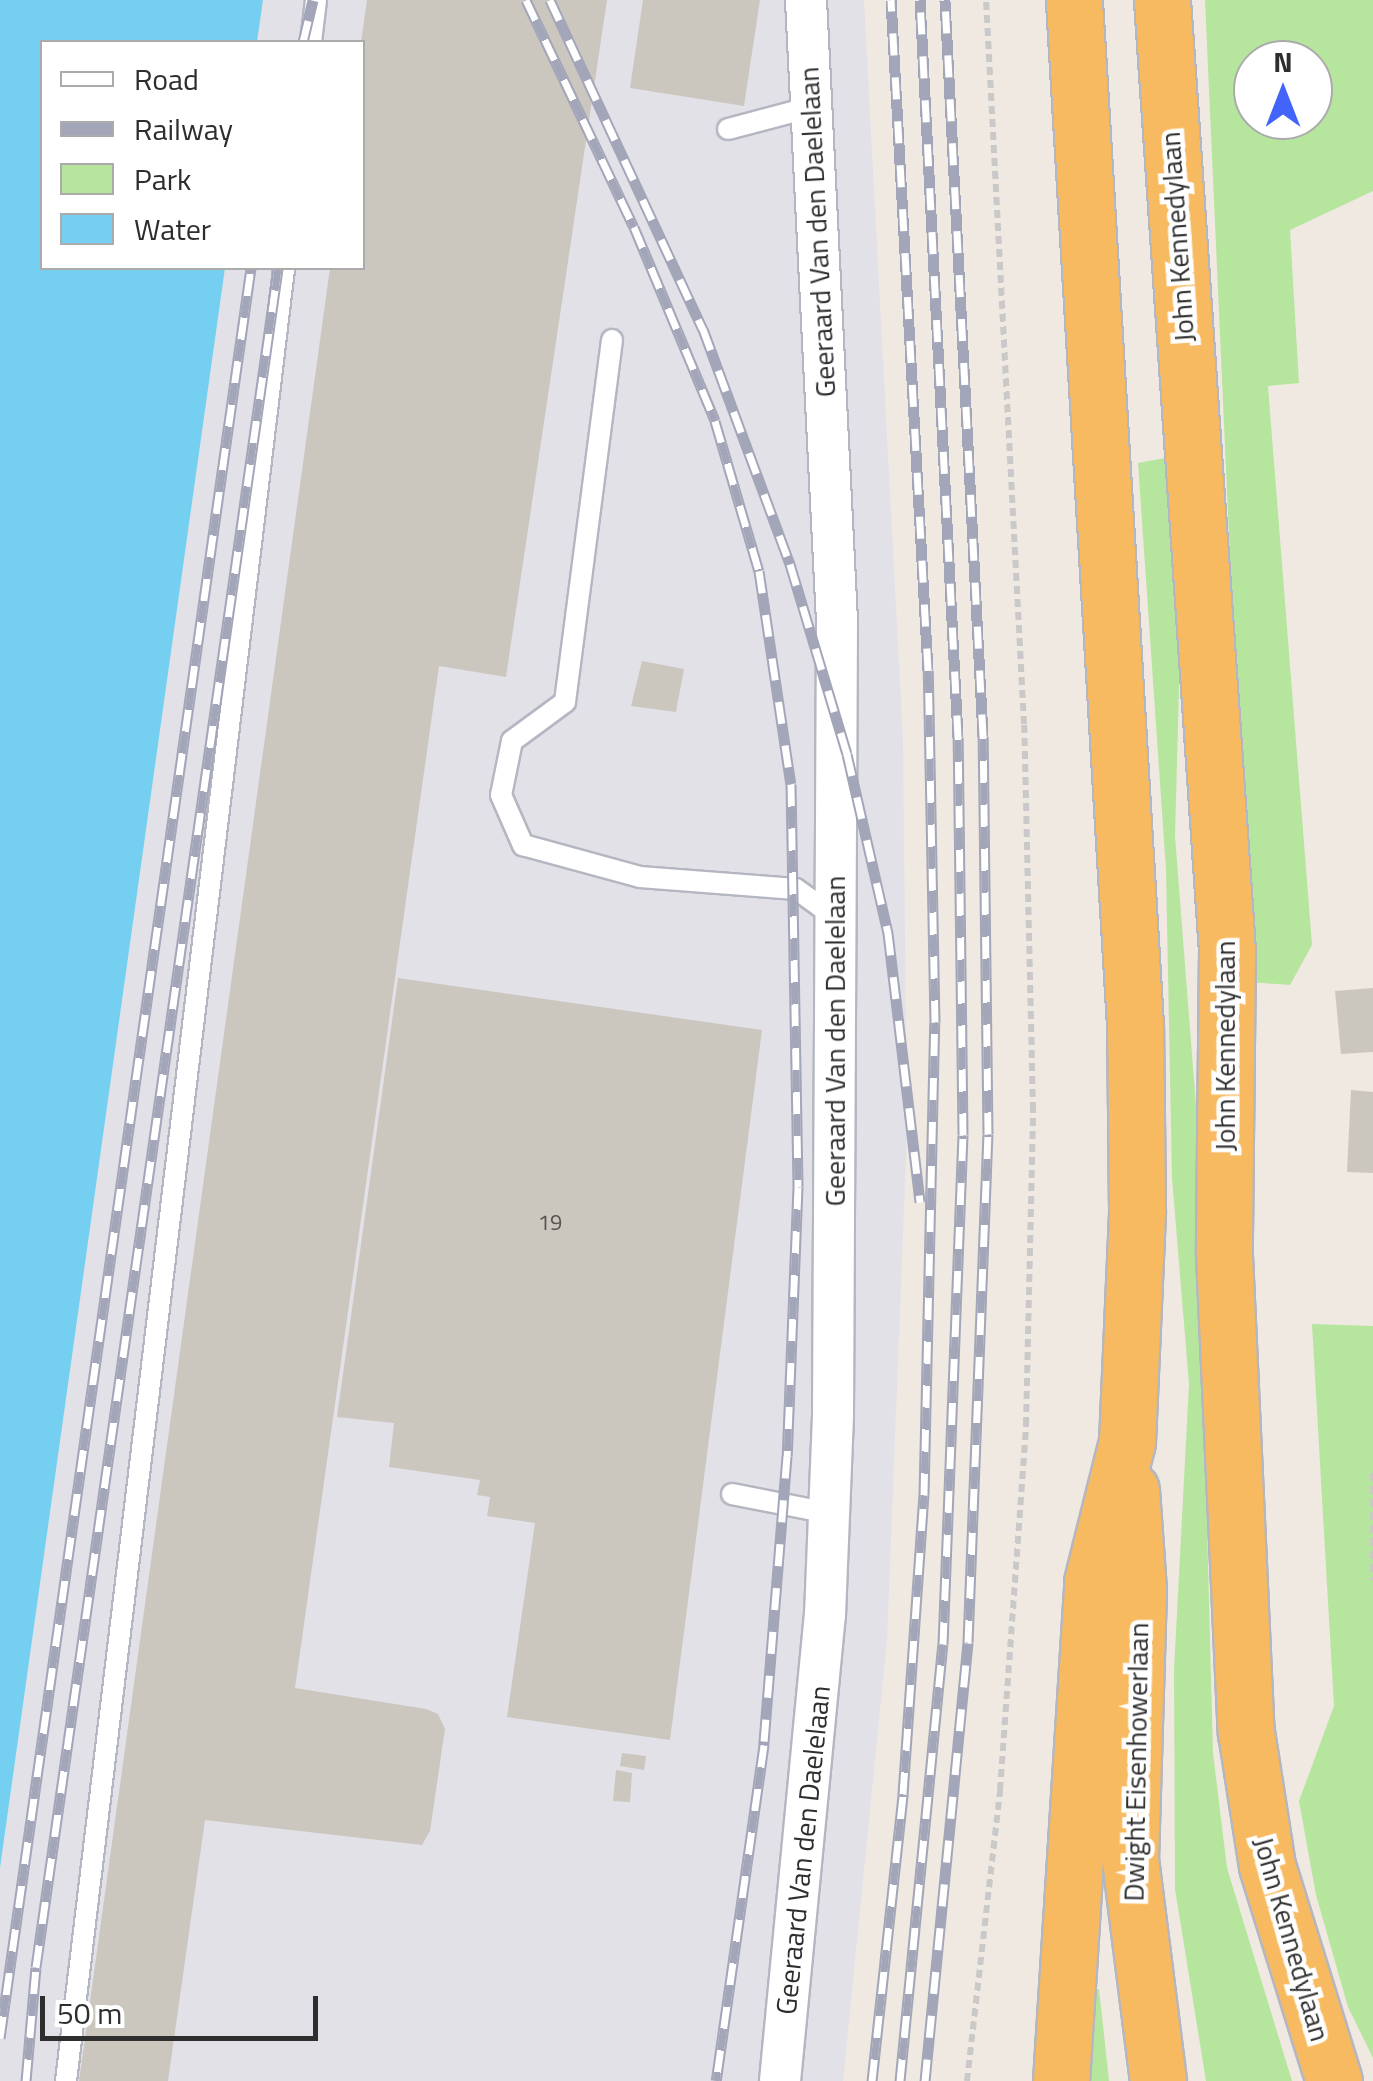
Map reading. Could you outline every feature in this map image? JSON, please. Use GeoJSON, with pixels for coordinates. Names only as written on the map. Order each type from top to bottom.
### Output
{"type":"FeatureCollection","features":[{"type":"Feature","properties":{"kind":"highway"},"geometry":{"type":"LineString","coordinates":[[1061,2081],[1092,1582],[1127,1442],[1137,1210],[1135,1025],[1074,0]]}},
{"type":"Feature","properties":{"kind":"highway","name":"John Kennedylaan"},"geometry":{"type":"LineString","coordinates":[[1162,0],[1227,950],[1225,1308],[1246,1732],[1266,1866],[1334,2081]]}},
{"type":"Feature","properties":{"kind":"highway","name":"Dwight Eisenhowerlaan"},"geometry":{"type":"LineString","coordinates":[[1127,1442],[1138,1590],[1130,1860],[1158,2081]]}},
{"type":"Feature","properties":{"kind":"street","name":"Geeraard Van den Daelelaan"},"geometry":{"type":"LineString","coordinates":[[780,2081],[806,1850],[829,1513],[836,621],[806,0]]}},
{"type":"Feature","properties":{"kind":"lane"},"geometry":{"type":"LineString","coordinates":[[311,40],[316,0]]}},
{"type":"Feature","properties":{"kind":"lane"},"geometry":{"type":"LineString","coordinates":[[728,129],[811,107]]}},
{"type":"Feature","properties":{"kind":"lane"},"geometry":{"type":"LineString","coordinates":[[66,2081],[284,270]]}},
{"type":"Feature","properties":{"kind":"lane"},"geometry":{"type":"LineString","coordinates":[[612,340],[566,702],[512,740],[502,794],[522,845],[640,877],[796,890],[836,917]]}},
{"type":"Feature","properties":{"kind":"lane"},"geometry":{"type":"LineString","coordinates":[[732,1494],[829,1513]]}},
{"type":"Feature","properties":{"kind":"path"},"geometry":{"type":"LineString","coordinates":[[967,2081],[1000,1790],[1026,1425],[1034,1110],[1024,724],[986,0]]}},
{"type":"Feature","properties":{"kind":"path"},"geometry":{"type":"LineString","coordinates":[[1373,1473],[1373,1580]]}},
{"type":"Feature","properties":{"kind":"shaded area"},"geometry":{"type":"Polygon","coordinates":[[[263,0],[864,0],[903,739],[907,1134],[887,1640],[843,2081],[0,2081],[0,1868],[225,270],[365,270],[365,40],[257,40],[263,0]]]}},
{"type":"Feature","properties":{"kind":"green space"},"geometry":{"type":"Polygon","coordinates":[[[1205,0],[1373,0],[1373,191],[1290,230],[1299,383],[1268,386],[1312,945],[1290,985],[1249,982],[1205,0]]]}},
{"type":"Feature","properties":{"kind":"green space"},"geometry":{"type":"Polygon","coordinates":[[[1165,458],[1180,651],[1175,836],[1196,1106],[1213,1753],[1227,1868],[1292,2081],[1206,2081],[1175,1889],[1174,1670],[1189,1384],[1172,1178],[1166,870],[1138,463],[1165,458]]]}},
{"type":"Feature","properties":{"kind":"green space"},"geometry":{"type":"Polygon","coordinates":[[[1312,1324],[1373,1326],[1373,2058],[1348,2007],[1316,1895],[1299,1801],[1334,1706],[1312,1324]]]}},
{"type":"Feature","properties":{"kind":"green space"},"geometry":{"type":"Polygon","coordinates":[[[1092,1989],[1099,1989],[1109,2081],[1089,2081],[1092,1989]]]}},
{"type":"Feature","properties":{"kind":"water"},"geometry":{"type":"Polygon","coordinates":[[[0,0],[263,0],[257,40],[40,40],[40,270],[225,270],[0,1868],[0,0]]]}},
{"type":"Feature","properties":{"kind":"building"},"geometry":{"type":"Polygon","coordinates":[[[367,0],[607,0],[506,677],[439,666],[295,1688],[426,1709],[438,1714],[445,1729],[430,1831],[422,1845],[205,1820],[168,2081],[79,2081],[330,270],[365,270],[365,40],[361,40],[367,0]]]}},
{"type":"Feature","properties":{"kind":"building"},"geometry":{"type":"Polygon","coordinates":[[[643,0],[760,0],[744,106],[630,88],[643,0]]]}},
{"type":"Feature","properties":{"kind":"building"},"geometry":{"type":"Polygon","coordinates":[[[642,661],[684,669],[676,712],[631,706],[642,661]]]}},
{"type":"Feature","properties":{"kind":"building"},"geometry":{"type":"Polygon","coordinates":[[[398,978],[762,1030],[670,1740],[507,1717],[535,1523],[487,1516],[490,1497],[477,1495],[480,1480],[389,1467],[394,1423],[337,1417],[398,978]]]}},
{"type":"Feature","properties":{"kind":"building"},"geometry":{"type":"Polygon","coordinates":[[[1373,988],[1373,1052],[1341,1054],[1335,991],[1373,988]]]}},
{"type":"Feature","properties":{"kind":"building"},"geometry":{"type":"Polygon","coordinates":[[[1351,1090],[1373,1092],[1373,1173],[1347,1172],[1351,1090]]]}},
{"type":"Feature","properties":{"kind":"building"},"geometry":{"type":"Polygon","coordinates":[[[622,1753],[646,1756],[644,1770],[620,1766],[622,1753]]]}},
{"type":"Feature","properties":{"kind":"building"},"geometry":{"type":"Polygon","coordinates":[[[616,1770],[632,1773],[630,1802],[613,1801],[616,1770]]]}},
{"type":"Feature","properties":{"kind":"railway"},"geometry":{"type":"LineString","coordinates":[[303,40],[313,0]]}},
{"type":"Feature","properties":{"kind":"railway"},"geometry":{"type":"LineString","coordinates":[[526,0],[634,227],[715,421],[759,571],[791,784],[798,1187],[787,1456],[764,1745],[716,2081]]}},
{"type":"Feature","properties":{"kind":"railway"},"geometry":{"type":"LineString","coordinates":[[550,0],[703,329],[790,564],[847,754],[888,933],[920,1202]]}},
{"type":"Feature","properties":{"kind":"railway"},"geometry":{"type":"LineString","coordinates":[[872,2081],[903,1794],[924,1495],[935,1022],[928,670],[891,0]]}},
{"type":"Feature","properties":{"kind":"railway"},"geometry":{"type":"LineString","coordinates":[[900,2081],[943,1644],[963,1135],[958,737],[920,0]]}},
{"type":"Feature","properties":{"kind":"railway"},"geometry":{"type":"LineString","coordinates":[[925,2081],[968,1642],[988,1134],[983,736],[945,0]]}},
{"type":"Feature","properties":{"kind":"railway"},"geometry":{"type":"LineString","coordinates":[[0,2038],[251,270]]}},
{"type":"Feature","properties":{"kind":"railway"},"geometry":{"type":"LineString","coordinates":[[26,2081],[36,1967],[278,270]]}}]}
